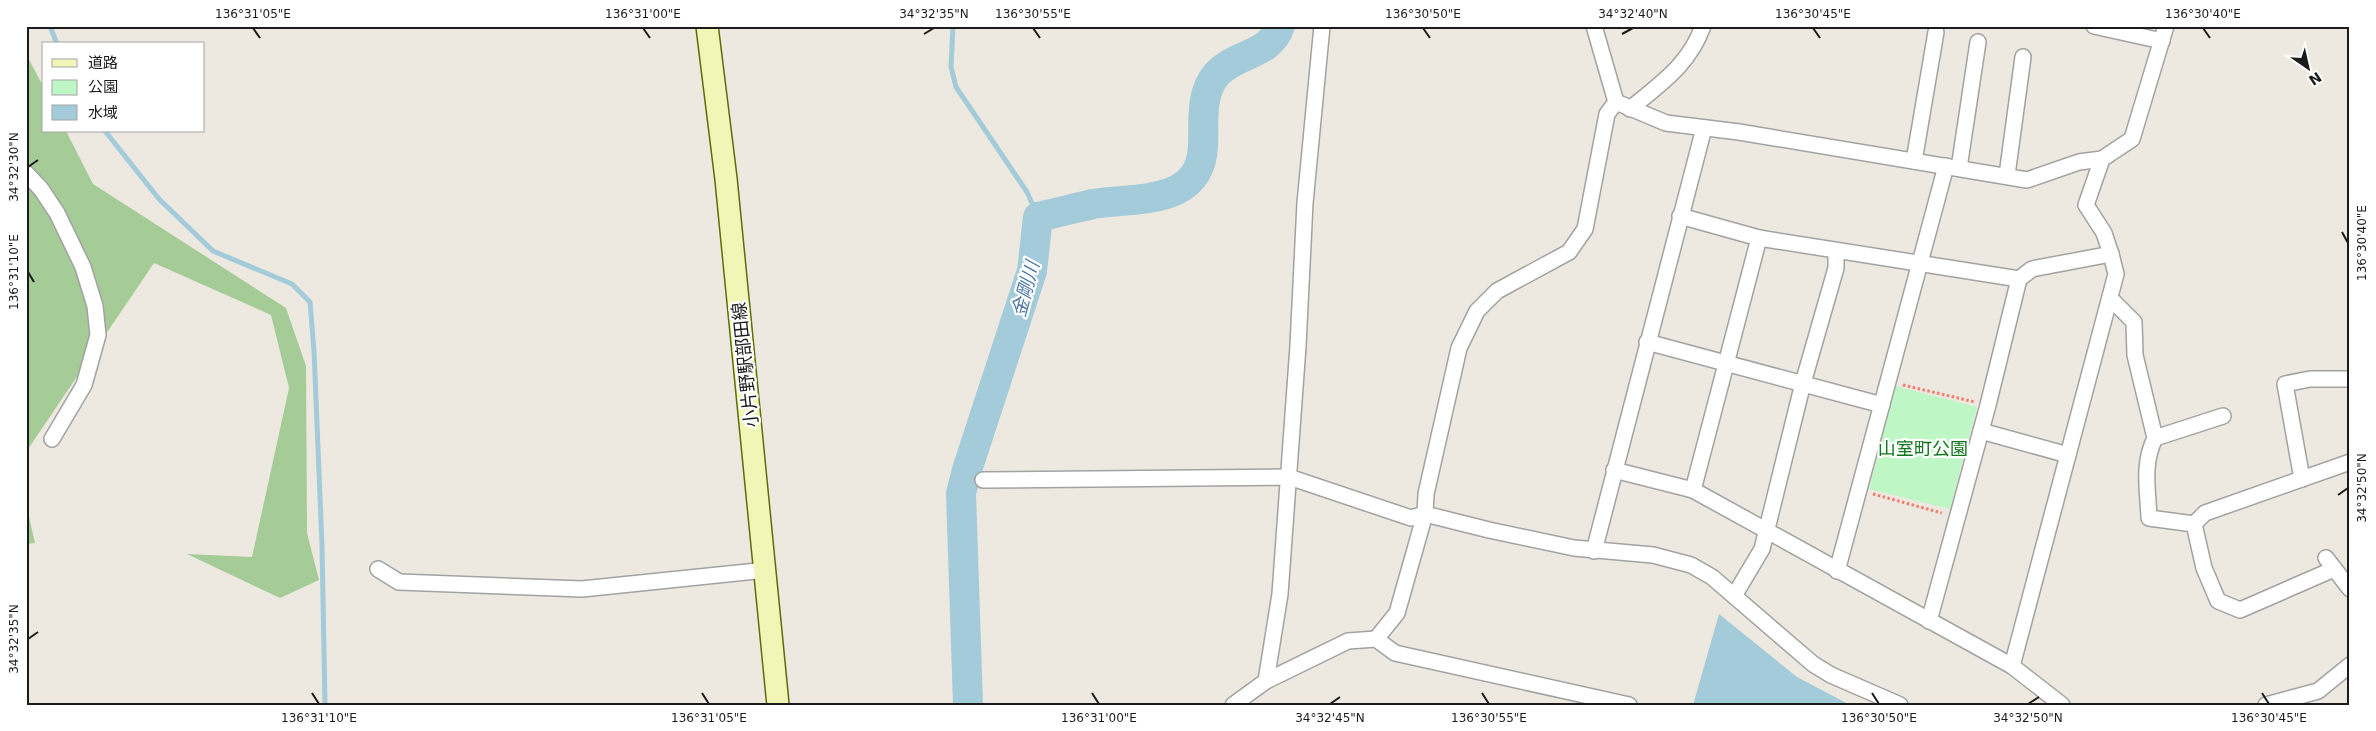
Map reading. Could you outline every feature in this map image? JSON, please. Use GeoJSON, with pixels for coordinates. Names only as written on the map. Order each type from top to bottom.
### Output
{"type":"FeatureCollection","features":[{"type":"Feature","properties":{"kind":"main road","name":"小片野駅部田線"},"geometry":{"type":"LineString","coordinates":[[707,26],[726,179],[778,705]]}},
{"type":"Feature","properties":{"kind":"street"},"geometry":{"type":"LineString","coordinates":[[1266,680],[1280,594],[1305,204],[1322,26]]}},
{"type":"Feature","properties":{"kind":"street"},"geometry":{"type":"LineString","coordinates":[[1594,26],[1616,102],[1666,123],[1739,132],[2007,175],[2027,180],[2078,162],[2102,160],[2132,139],[2166,26]]}},
{"type":"Feature","properties":{"kind":"street"},"geometry":{"type":"LineString","coordinates":[[1630,109],[1683,64],[1699,39],[1703,26]]}},
{"type":"Feature","properties":{"kind":"street"},"geometry":{"type":"LineString","coordinates":[[2094,26],[2162,41]]}},
{"type":"Feature","properties":{"kind":"street"},"geometry":{"type":"LineString","coordinates":[[1914,161],[1936,32]]}},
{"type":"Feature","properties":{"kind":"street"},"geometry":{"type":"LineString","coordinates":[[1837,571],[1920,263],[1952,167],[1978,42]]}},
{"type":"Feature","properties":{"kind":"street"},"geometry":{"type":"LineString","coordinates":[[2007,175],[2023,57]]}},
{"type":"Feature","properties":{"kind":"street"},"geometry":{"type":"LineString","coordinates":[[1376,639],[1397,613],[1425,514],[1426,494],[1459,348],[1477,311],[1497,291],[1569,252],[1584,229],[1607,114],[1616,102]]}},
{"type":"Feature","properties":{"kind":"street"},"geometry":{"type":"LineString","coordinates":[[1594,551],[1646,342],[1704,128]]}},
{"type":"Feature","properties":{"kind":"street"},"geometry":{"type":"LineString","coordinates":[[2012,666],[2116,274],[2104,233],[2086,205],[2102,160]]}},
{"type":"Feature","properties":{"kind":"street"},"geometry":{"type":"LineString","coordinates":[[26,173],[41,189],[57,213],[83,267],[95,306],[98,334],[84,385],[52,438]]}},
{"type":"Feature","properties":{"kind":"street"},"geometry":{"type":"LineString","coordinates":[[1680,216],[1759,238],[1836,252],[2019,279]]}},
{"type":"Feature","properties":{"kind":"street"},"geometry":{"type":"LineString","coordinates":[[1692,490],[1759,238]]}},
{"type":"Feature","properties":{"kind":"street"},"geometry":{"type":"LineString","coordinates":[[1734,596],[1762,549],[1804,383],[1836,268],[1836,252]]}},
{"type":"Feature","properties":{"kind":"street"},"geometry":{"type":"LineString","coordinates":[[1929,622],[1988,406],[2019,279],[2032,269],[2111,254]]}},
{"type":"Feature","properties":{"kind":"street"},"geometry":{"type":"LineString","coordinates":[[2110,298],[2134,322],[2135,355],[2155,438]]}},
{"type":"Feature","properties":{"kind":"street"},"geometry":{"type":"LineString","coordinates":[[1646,342],[1882,405]]}},
{"type":"Feature","properties":{"kind":"street"},"geometry":{"type":"LineString","coordinates":[[2302,479],[2285,384],[2310,380],[2350,379]]}},
{"type":"Feature","properties":{"kind":"street"},"geometry":{"type":"LineString","coordinates":[[2194,524],[2149,518],[2146,476],[2148,450],[2155,438],[2223,416]]}},
{"type":"Feature","properties":{"kind":"street"},"geometry":{"type":"LineString","coordinates":[[1981,431],[2068,455]]}},
{"type":"Feature","properties":{"kind":"street"},"geometry":{"type":"LineString","coordinates":[[2194,524],[2206,513],[2350,462]]}},
{"type":"Feature","properties":{"kind":"street"},"geometry":{"type":"LineString","coordinates":[[1614,470],[1692,490],[2012,666],[2062,705]]}},
{"type":"Feature","properties":{"kind":"street"},"geometry":{"type":"LineString","coordinates":[[983,480],[1289,477],[1411,518],[1425,514],[1489,530],[1594,551],[1653,555],[1691,565],[1712,577],[1774,634],[1813,664],[1831,675],[1900,705]]}},
{"type":"Feature","properties":{"kind":"street"},"geometry":{"type":"LineString","coordinates":[[2194,524],[2204,568],[2218,601],[2240,610],[2330,563],[2350,588]]}},
{"type":"Feature","properties":{"kind":"street"},"geometry":{"type":"LineString","coordinates":[[378,569],[399,582],[582,589],[766,570]]}},
{"type":"Feature","properties":{"kind":"street"},"geometry":{"type":"LineString","coordinates":[[1233,705],[1266,680],[1348,641],[1376,639],[1395,653],[1629,705]]}},
{"type":"Feature","properties":{"kind":"street"},"geometry":{"type":"LineString","coordinates":[[2266,705],[2318,692],[2350,665]]}},
{"type":"Feature","properties":{"kind":"path"},"geometry":{"type":"LineString","coordinates":[[1888,382],[1988,406]]}},
{"type":"Feature","properties":{"kind":"path"},"geometry":{"type":"LineString","coordinates":[[1858,490],[1957,517]]}},
{"type":"Feature","properties":{"kind":"green space"},"geometry":{"type":"Polygon","coordinates":[[[26,54],[42,84],[42,132],[67,132],[93,184],[286,308],[306,366],[307,533],[319,580],[280,598],[187,554],[252,557],[289,388],[271,315],[154,263],[26,452],[26,54]]]}},
{"type":"Feature","properties":{"kind":"green space","name":"山室町公園"},"geometry":{"type":"Polygon","coordinates":[[[1895,386],[1977,407],[1950,509],[1869,489],[1895,386]]]}},
{"type":"Feature","properties":{"kind":"green space"},"geometry":{"type":"Polygon","coordinates":[[[26,504],[35,543],[26,544],[26,504]]]}},
{"type":"Feature","properties":{"kind":"water"},"geometry":{"type":"Polygon","coordinates":[[[1719,614],[1797,677],[1850,705],[1693,705],[1719,614]]]}},
{"type":"Feature","properties":{"kind":"waterway"},"geometry":{"type":"LineString","coordinates":[[50,26],[56,42]]}},
{"type":"Feature","properties":{"kind":"waterway"},"geometry":{"type":"LineString","coordinates":[[953,26],[951,67],[956,87],[1027,192],[1038,217]]}},
{"type":"Feature","properties":{"kind":"waterway","name":"金剛川"},"geometry":{"type":"LineString","coordinates":[[968,705],[961,493],[1032,271],[1038,217],[1093,204],[1164,195],[1179,189],[1191,179],[1200,165],[1205,99],[1211,83],[1224,68],[1268,43],[1275,36],[1280,26]]}},
{"type":"Feature","properties":{"kind":"waterway"},"geometry":{"type":"LineString","coordinates":[[106,132],[159,199],[213,251],[292,284],[310,302],[314,351],[322,545],[325,705]]}}]}
